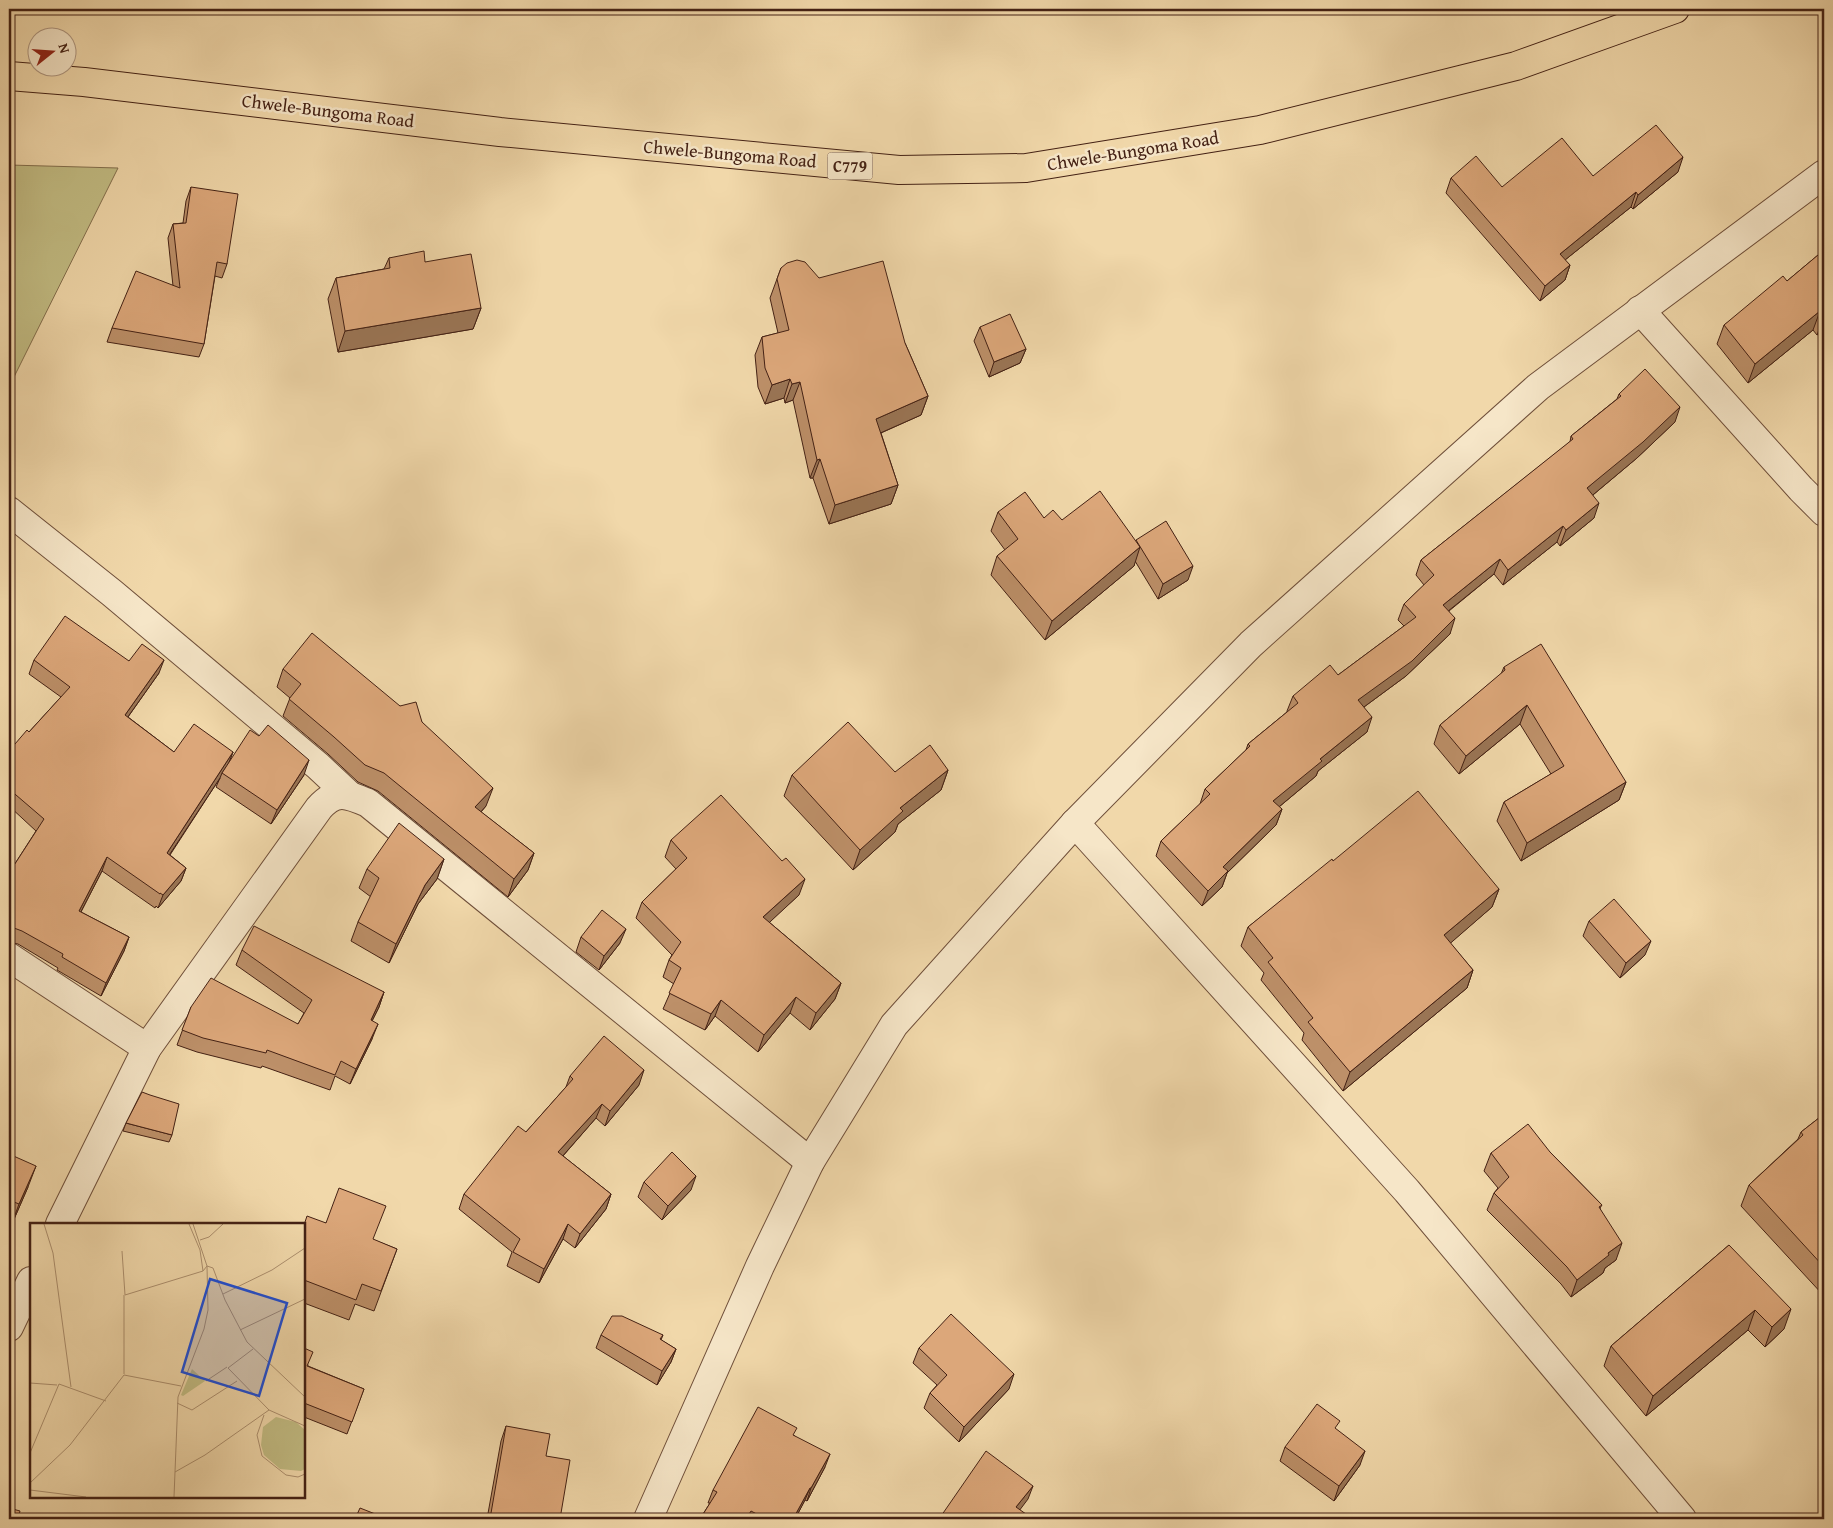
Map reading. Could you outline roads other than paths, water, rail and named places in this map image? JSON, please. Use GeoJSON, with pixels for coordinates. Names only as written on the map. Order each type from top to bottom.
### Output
{"type":"FeatureCollection","features":[{"type":"Feature","properties":{"kind":"main road","name":"Chwele-Bungoma Road"},"geometry":{"type":"LineString","coordinates":[[9,76],[94,83],[500,132],[880,169],[1026,168],[1269,128],[1516,66],[1675,9]]}},
{"type":"Feature","properties":{"kind":"street"},"geometry":{"type":"LineString","coordinates":[[648,1519],[760,1266],[810,1162],[894,1025],[1075,823],[1252,644],[1538,387],[1824,174]]}},
{"type":"Feature","properties":{"kind":"street"},"geometry":{"type":"LineString","coordinates":[[1640,310],[1801,489],[1824,512]]}},
{"type":"Feature","properties":{"kind":"street"},"geometry":{"type":"LineString","coordinates":[[9,511],[135,612],[349,794],[368,803],[810,1162]]}},
{"type":"Feature","properties":{"kind":"street"},"geometry":{"type":"LineString","coordinates":[[60,1223],[147,1048],[319,808],[327,799],[337,795],[349,794]]}},
{"type":"Feature","properties":{"kind":"street"},"geometry":{"type":"LineString","coordinates":[[1075,823],[1407,1191],[1682,1519]]}},
{"type":"Feature","properties":{"kind":"street"},"geometry":{"type":"LineString","coordinates":[[9,957],[147,1048]]}},
{"type":"Feature","properties":{"kind":"street"},"geometry":{"type":"LineString","coordinates":[[9,1327],[30,1284]]}}]}
